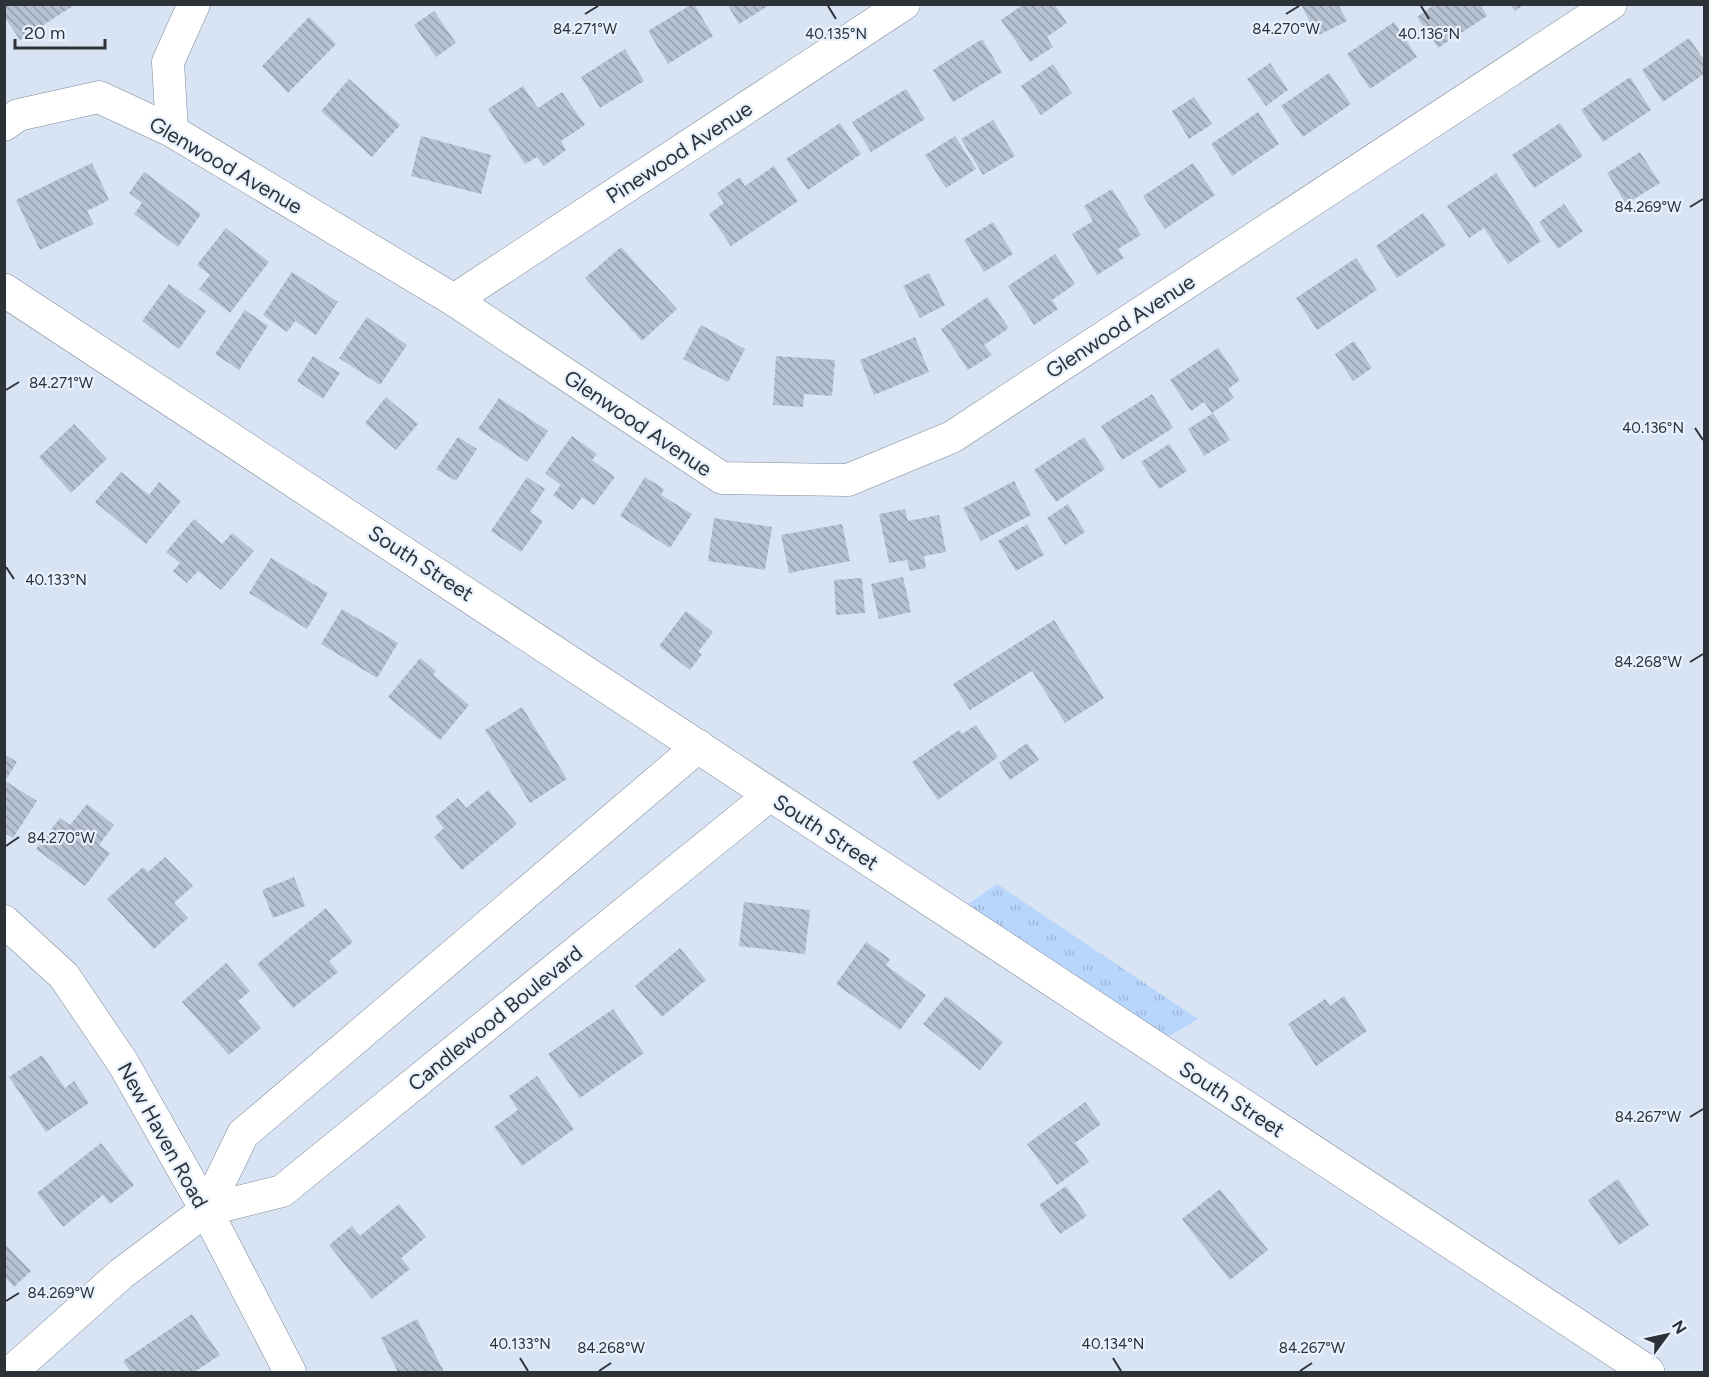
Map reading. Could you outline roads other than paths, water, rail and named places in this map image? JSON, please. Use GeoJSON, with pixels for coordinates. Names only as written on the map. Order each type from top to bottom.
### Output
{"type":"FeatureCollection","features":[{"type":"Feature","properties":{"kind":"street"},"geometry":{"type":"LineString","coordinates":[[172,131],[168,62],[194,4]]}},
{"type":"Feature","properties":{"kind":"street","name":"Pinewood Avenue"},"geometry":{"type":"LineString","coordinates":[[454,300],[904,4]]}},
{"type":"Feature","properties":{"kind":"street","name":"Glenwood Avenue"},"geometry":{"type":"LineString","coordinates":[[4,125],[18,115],[99,97],[172,131],[454,300],[722,478],[848,480],[952,437],[1611,4]]}},
{"type":"Feature","properties":{"kind":"street","name":"South Street"},"geometry":{"type":"LineString","coordinates":[[4,290],[1648,1372]]}},
{"type":"Feature","properties":{"kind":"street","name":"Candlewood Boulevard"},"geometry":{"type":"LineString","coordinates":[[206,1210],[243,1134],[699,746]]}},
{"type":"Feature","properties":{"kind":"street","name":"Candlewood Boulevard"},"geometry":{"type":"LineString","coordinates":[[15,1372],[19,1365],[121,1274],[206,1210],[282,1191],[770,795]]}},
{"type":"Feature","properties":{"kind":"street","name":"New Haven Road"},"geometry":{"type":"LineString","coordinates":[[4,921],[9,923],[64,976],[123,1062],[206,1210],[290,1372]]}}]}
